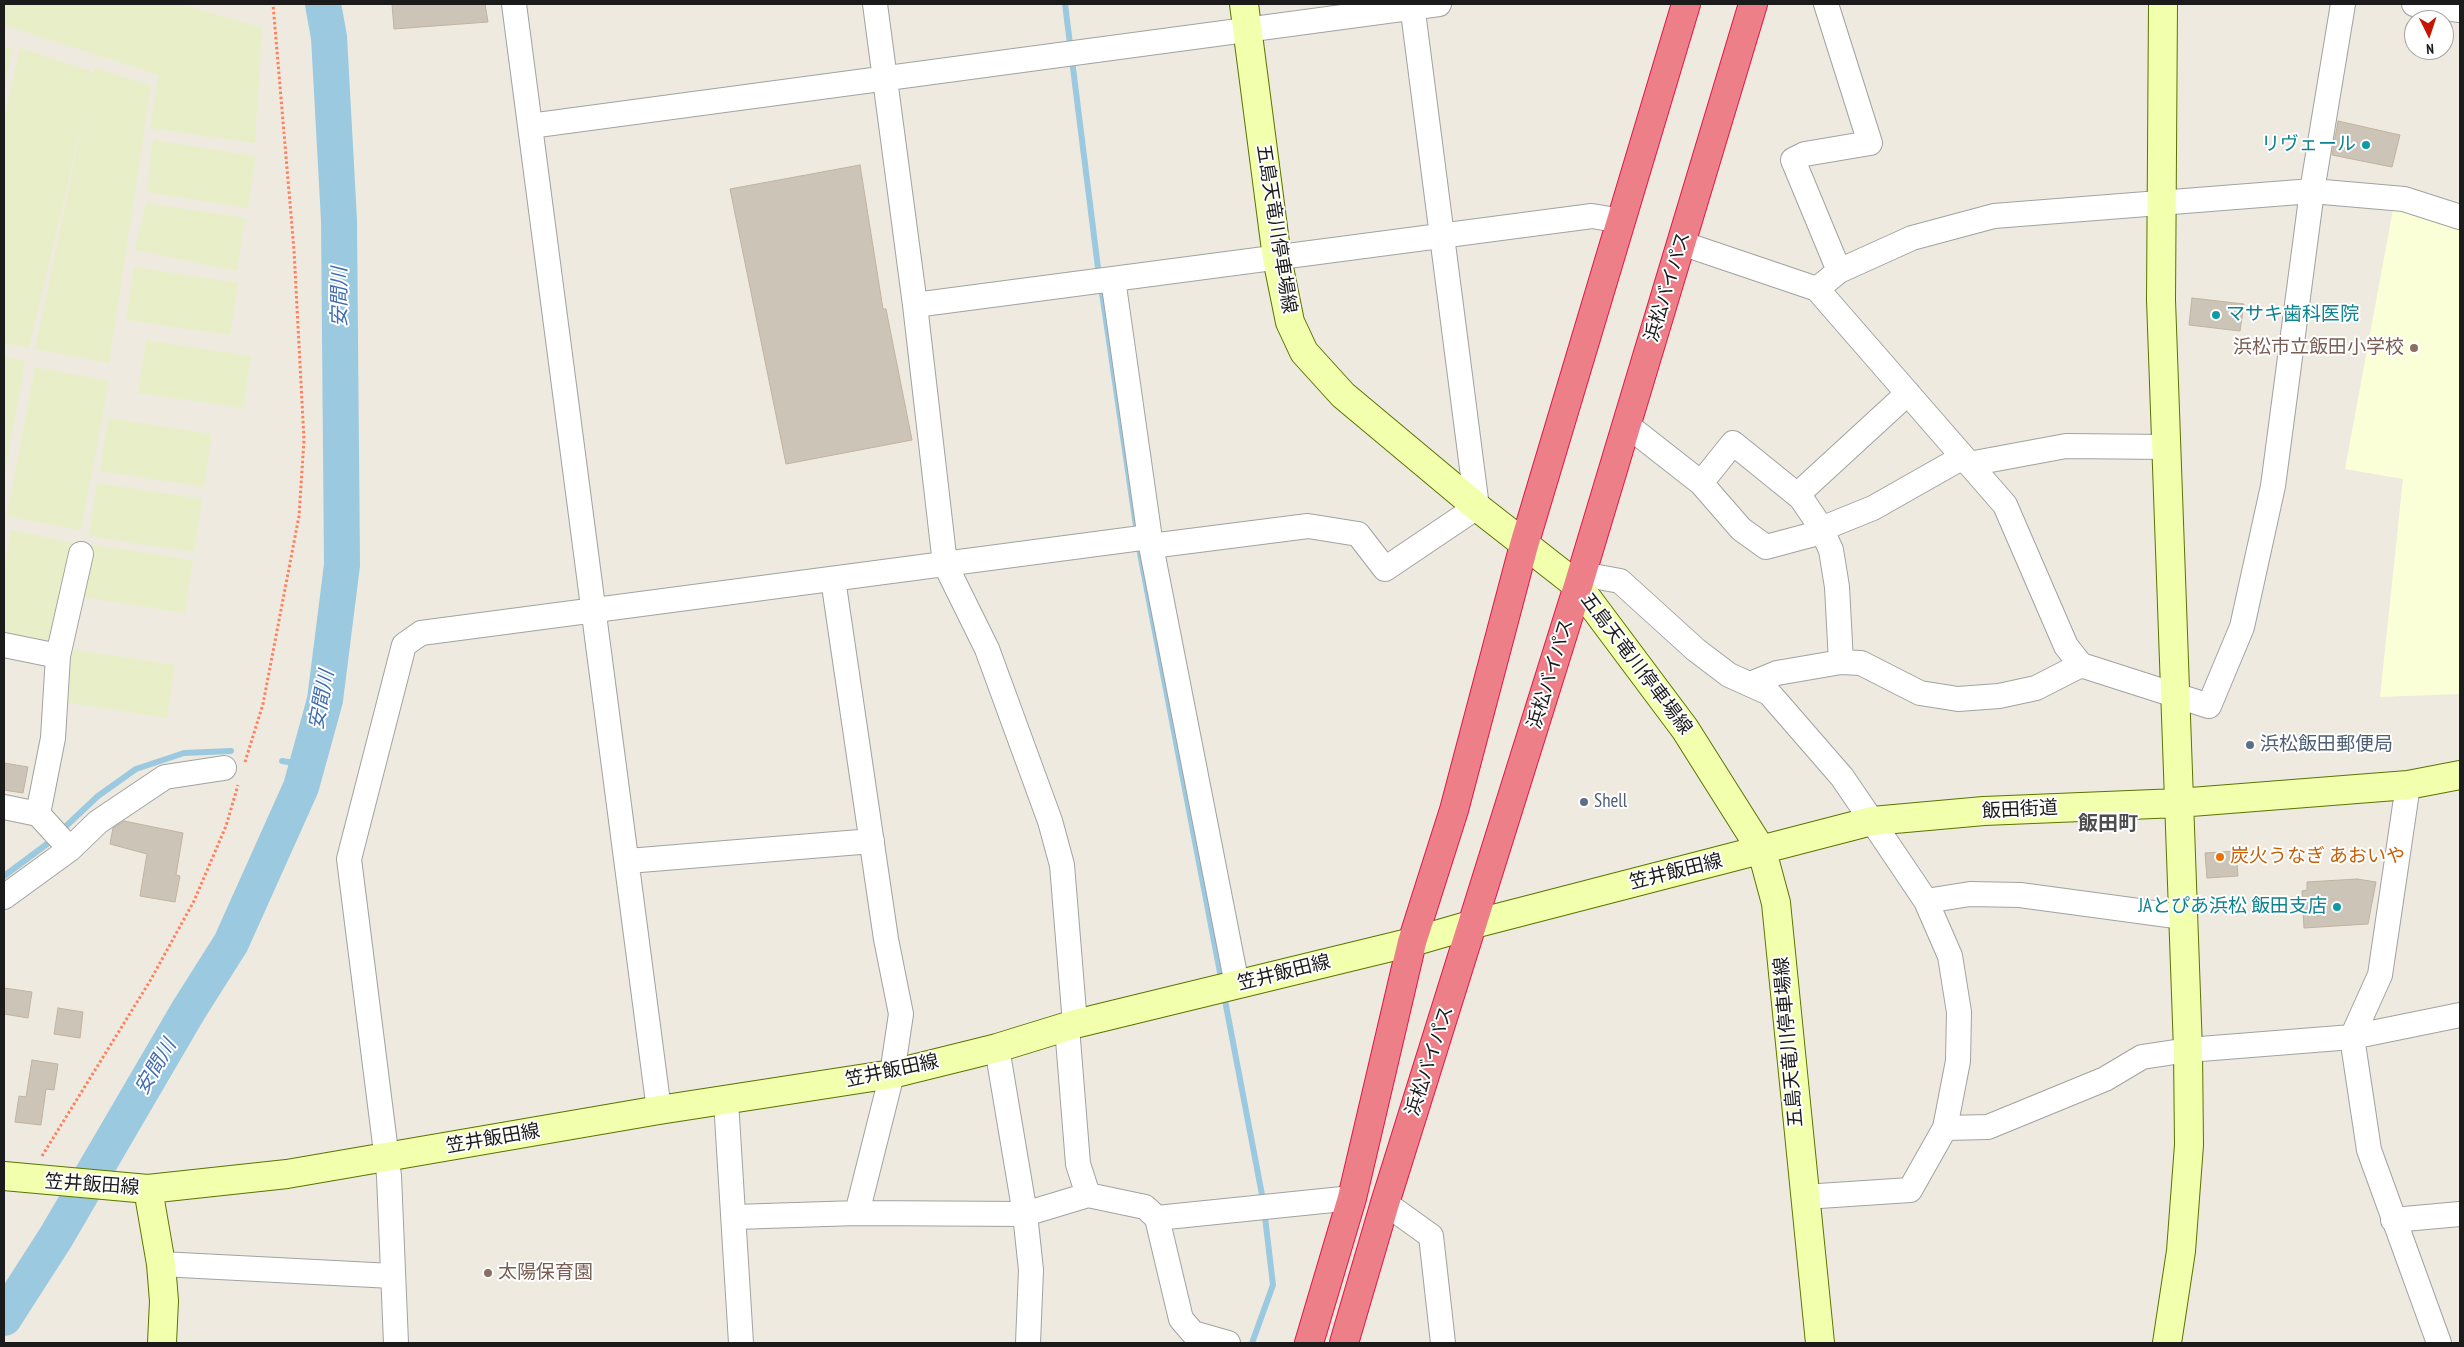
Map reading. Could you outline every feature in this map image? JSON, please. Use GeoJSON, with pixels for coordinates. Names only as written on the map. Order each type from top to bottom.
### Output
{"type":"FeatureCollection","features":[{"type":"Feature","properties":{"kind":"highway"},"geometry":{"type":"LineString","coordinates":[[1309,1343],[1352,1198],[1412,942],[1454,810],[1524,545],[1686,4]]}},
{"type":"Feature","properties":{"kind":"highway","name":"浜松バイパス"},"geometry":{"type":"LineString","coordinates":[[1344,1343],[1385,1202],[1474,924],[1580,580],[1753,4]]}},
{"type":"Feature","properties":{"kind":"main road","name":"五島天竜川停車場線"},"geometry":{"type":"LineString","coordinates":[[1244,4],[1277,258],[1290,322],[1304,352],[1343,395],[1477,507],[1524,545],[1580,580],[1685,728],[1762,851],[1776,903],[1820,1343]]}},
{"type":"Feature","properties":{"kind":"main road"},"geometry":{"type":"LineString","coordinates":[[2163,4],[2161,300],[2188,1050],[2189,1145],[2181,1251],[2167,1343]]}},
{"type":"Feature","properties":{"kind":"main road","name":"飯田街道"},"geometry":{"type":"LineString","coordinates":[[1762,851],[1872,821],[1984,811],[2178,803],[2408,785],[2460,775]]}},
{"type":"Feature","properties":{"kind":"main road","name":"笠井飯田線"},"geometry":{"type":"LineString","coordinates":[[15,1178],[142,1188],[287,1174],[659,1110],[892,1074],[997,1048],[1071,1026],[1412,942],[1474,924],[1762,851]]}},
{"type":"Feature","properties":{"kind":"main road"},"geometry":{"type":"LineString","coordinates":[[142,1188],[161,1264],[164,1300],[162,1343]]}},
{"type":"Feature","properties":{"kind":"street"},"geometry":{"type":"LineString","coordinates":[[514,4],[628,861],[659,1110]]}},
{"type":"Feature","properties":{"kind":"street"},"geometry":{"type":"LineString","coordinates":[[875,4],[915,305],[945,564],[988,649],[1052,830],[1062,865],[1078,1164],[1088,1195]]}},
{"type":"Feature","properties":{"kind":"street"},"geometry":{"type":"LineString","coordinates":[[530,126],[1439,4]]}},
{"type":"Feature","properties":{"kind":"street"},"geometry":{"type":"LineString","coordinates":[[1826,4],[1870,144],[1805,154],[1793,160],[1839,271]]}},
{"type":"Feature","properties":{"kind":"street"},"geometry":{"type":"LineString","coordinates":[[1681,244],[1817,289],[2005,505],[2066,646],[2080,665],[2209,706],[2242,627],[2273,486],[2312,191],[2343,4]]}},
{"type":"Feature","properties":{"kind":"street"},"geometry":{"type":"LineString","coordinates":[[2414,4],[2460,10]]}},
{"type":"Feature","properties":{"kind":"street"},"geometry":{"type":"LineString","coordinates":[[396,1343],[387,1157],[349,859],[404,645],[421,633],[594,612],[945,564],[1308,526],[1358,534],[1385,569],[1477,507],[1413,6]]}},
{"type":"Feature","properties":{"kind":"street"},"geometry":{"type":"LineString","coordinates":[[1817,289],[1839,271],[1912,238],[1994,216],[2312,191],[2404,199],[2460,217]]}},
{"type":"Feature","properties":{"kind":"street"},"geometry":{"type":"LineString","coordinates":[[915,305],[1592,216],[1622,221]]}},
{"type":"Feature","properties":{"kind":"street"},"geometry":{"type":"LineString","coordinates":[[1113,279],[1150,542],[1237,985]]}},
{"type":"Feature","properties":{"kind":"street"},"geometry":{"type":"LineString","coordinates":[[1797,494],[1908,393]]}},
{"type":"Feature","properties":{"kind":"street"},"geometry":{"type":"LineString","coordinates":[[1627,425],[1701,483],[1741,529],[1766,547],[1822,530],[1873,508],[1966,461],[2066,446],[2166,447]]}},
{"type":"Feature","properties":{"kind":"street"},"geometry":{"type":"LineString","coordinates":[[1701,483],[1733,443],[1797,494],[1822,530],[1830,550],[1837,587],[1841,662]]}},
{"type":"Feature","properties":{"kind":"street"},"geometry":{"type":"LineString","coordinates":[[55,833],[53,738],[58,656],[81,554]]}},
{"type":"Feature","properties":{"kind":"street"},"geometry":{"type":"LineString","coordinates":[[833,579],[886,939],[901,1014],[892,1074],[858,1213]]}},
{"type":"Feature","properties":{"kind":"street"},"geometry":{"type":"LineString","coordinates":[[1580,580],[1620,581],[1696,650],[1729,675],[1769,693],[1842,777],[1926,901],[1950,956],[1959,1012],[1958,1061],[1945,1128],[1910,1190],[1804,1197]]}},
{"type":"Feature","properties":{"kind":"street"},"geometry":{"type":"LineString","coordinates":[[4,645],[58,656]]}},
{"type":"Feature","properties":{"kind":"street"},"geometry":{"type":"LineString","coordinates":[[1750,684],[1777,673],[1841,662],[1861,663],[1920,693],[1958,699],[1999,696],[2036,688],[2080,665]]}},
{"type":"Feature","properties":{"kind":"street"},"geometry":{"type":"LineString","coordinates":[[4,897],[55,833],[98,822],[166,777],[236,772]]}},
{"type":"Feature","properties":{"kind":"street"},"geometry":{"type":"LineString","coordinates":[[2408,785],[2380,975],[2352,1037],[2369,1150],[2439,1343]]}},
{"type":"Feature","properties":{"kind":"street"},"geometry":{"type":"LineString","coordinates":[[4,807],[55,833]]}},
{"type":"Feature","properties":{"kind":"street"},"geometry":{"type":"LineString","coordinates":[[628,861],[872,841]]}},
{"type":"Feature","properties":{"kind":"street"},"geometry":{"type":"LineString","coordinates":[[1926,901],[1970,894],[2020,895],[2183,917]]}},
{"type":"Feature","properties":{"kind":"street"},"geometry":{"type":"LineString","coordinates":[[1945,1128],[1988,1128],[2105,1079],[2142,1057],[2188,1050],[2352,1037],[2460,1015]]}},
{"type":"Feature","properties":{"kind":"street"},"geometry":{"type":"LineString","coordinates":[[997,1048],[1025,1214],[1031,1270],[1028,1343]]}},
{"type":"Feature","properties":{"kind":"street"},"geometry":{"type":"LineString","coordinates":[[726,1101],[735,1217],[741,1343]]}},
{"type":"Feature","properties":{"kind":"street"},"geometry":{"type":"LineString","coordinates":[[735,1217],[858,1213],[1025,1214],[1088,1195],[1146,1207],[1157,1218],[1181,1319],[1193,1333],[1228,1343]]}},
{"type":"Feature","properties":{"kind":"street"},"geometry":{"type":"LineString","coordinates":[[1157,1218],[1352,1198]]}},
{"type":"Feature","properties":{"kind":"street"},"geometry":{"type":"LineString","coordinates":[[1385,1202],[1431,1236],[1443,1343]]}},
{"type":"Feature","properties":{"kind":"street"},"geometry":{"type":"LineString","coordinates":[[2393,1220],[2460,1214]]}},
{"type":"Feature","properties":{"kind":"street"},"geometry":{"type":"LineString","coordinates":[[161,1264],[392,1276]]}},
{"type":"Feature","properties":{"kind":"path"},"geometry":{"type":"LineString","coordinates":[[15,1178],[150,981],[194,901],[226,826],[236,772],[263,704],[298,525],[304,440],[294,250],[274,4]]}},
{"type":"Feature","properties":{"kind":"shaded area"},"geometry":{"type":"Polygon","coordinates":[[[4,4],[181,4],[262,28],[255,143],[150,128],[158,75],[4,25],[4,4]]]}},
{"type":"Feature","properties":{"kind":"shaded area"},"geometry":{"type":"Polygon","coordinates":[[[4,47],[13,48],[4,91],[4,47]]]}},
{"type":"Feature","properties":{"kind":"shaded area"},"geometry":{"type":"Polygon","coordinates":[[[20,48],[93,72],[95,67],[151,86],[109,363],[35,349],[86,106],[29,348],[4,343],[4,120],[20,48]]]}},
{"type":"Feature","properties":{"kind":"shaded area"},"geometry":{"type":"Polygon","coordinates":[[[153,140],[256,156],[248,208],[147,192],[153,140]]]}},
{"type":"Feature","properties":{"kind":"shaded area"},"geometry":{"type":"Polygon","coordinates":[[[146,203],[245,218],[237,271],[135,250],[146,203]]]}},
{"type":"Feature","properties":{"kind":"shaded area","name":"浜松市立飯田小学校"},"geometry":{"type":"Polygon","coordinates":[[[2394,204],[2460,227],[2460,694],[2380,697],[2403,479],[2345,469],[2394,204]]]}},
{"type":"Feature","properties":{"kind":"shaded area"},"geometry":{"type":"Polygon","coordinates":[[[134,267],[238,283],[230,335],[126,320],[134,267]]]}},
{"type":"Feature","properties":{"kind":"shaded area"},"geometry":{"type":"Polygon","coordinates":[[[146,340],[251,356],[243,408],[138,393],[146,340]]]}},
{"type":"Feature","properties":{"kind":"shaded area"},"geometry":{"type":"Polygon","coordinates":[[[4,357],[25,361],[4,478],[4,357]]]}},
{"type":"Feature","properties":{"kind":"shaded area"},"geometry":{"type":"Polygon","coordinates":[[[35,367],[109,381],[81,530],[7,516],[35,367]]]}},
{"type":"Feature","properties":{"kind":"shaded area"},"geometry":{"type":"Polygon","coordinates":[[[108,418],[212,434],[204,487],[100,471],[108,418]]]}},
{"type":"Feature","properties":{"kind":"shaded area"},"geometry":{"type":"Polygon","coordinates":[[[97,483],[202,499],[194,552],[89,536],[97,483]]]}},
{"type":"Feature","properties":{"kind":"shaded area"},"geometry":{"type":"Polygon","coordinates":[[[11,530],[79,544],[65,644],[4,632],[4,575],[11,530]]]}},
{"type":"Feature","properties":{"kind":"shaded area"},"geometry":{"type":"Polygon","coordinates":[[[88,544],[193,560],[185,613],[81,597],[88,544]]]}},
{"type":"Feature","properties":{"kind":"shaded area"},"geometry":{"type":"Polygon","coordinates":[[[71,649],[175,665],[167,718],[63,702],[71,649]]]}},
{"type":"Feature","properties":{"kind":"building"},"geometry":{"type":"Polygon","coordinates":[[[392,4],[485,4],[488,22],[394,29],[392,4]]]}},
{"type":"Feature","properties":{"kind":"building","name":"リヴェール"},"geometry":{"type":"Polygon","coordinates":[[[2338,121],[2400,135],[2392,167],[2332,155],[2338,121]]]}},
{"type":"Feature","properties":{"kind":"building"},"geometry":{"type":"Polygon","coordinates":[[[860,165],[883,309],[886,309],[912,440],[786,464],[730,189],[860,165]]]}},
{"type":"Feature","properties":{"kind":"building","name":"マサキ歯科医院"},"geometry":{"type":"Polygon","coordinates":[[[2192,298],[2244,304],[2240,331],[2189,325],[2192,298]]]}},
{"type":"Feature","properties":{"kind":"building"},"geometry":{"type":"Polygon","coordinates":[[[4,763],[28,767],[23,793],[4,790],[4,763]]]}},
{"type":"Feature","properties":{"kind":"building"},"geometry":{"type":"Polygon","coordinates":[[[124,821],[183,833],[176,875],[180,876],[175,902],[140,896],[147,854],[110,844],[113,828],[124,821]]]}},
{"type":"Feature","properties":{"kind":"building"},"geometry":{"type":"Polygon","coordinates":[[[2236,851],[2238,876],[2207,878],[2205,853],[2236,851]]]}},
{"type":"Feature","properties":{"kind":"building","name":"JAとぴあ浜松 飯田支店"},"geometry":{"type":"Polygon","coordinates":[[[2357,879],[2376,882],[2368,924],[2304,928],[2302,891],[2307,890],[2307,882],[2357,879]]]}},
{"type":"Feature","properties":{"kind":"building"},"geometry":{"type":"Polygon","coordinates":[[[4,988],[32,992],[28,1018],[4,1014],[4,988]]]}},
{"type":"Feature","properties":{"kind":"building"},"geometry":{"type":"Polygon","coordinates":[[[58,1008],[83,1012],[80,1038],[54,1034],[58,1008]]]}},
{"type":"Feature","properties":{"kind":"building"},"geometry":{"type":"Polygon","coordinates":[[[32,1060],[58,1064],[54,1090],[46,1089],[41,1125],[15,1122],[19,1096],[26,1097],[32,1060]]]}},
{"type":"Feature","properties":{"kind":"waterway","name":"安間川"},"geometry":{"type":"LineString","coordinates":[[4,1318],[56,1237],[188,1011],[231,943],[301,787],[325,700],[342,565],[339,220],[329,37],[323,4]]}},
{"type":"Feature","properties":{"kind":"waterway"},"geometry":{"type":"LineString","coordinates":[[1065,4],[1099,276]]}},
{"type":"Feature","properties":{"kind":"waterway"},"geometry":{"type":"LineString","coordinates":[[1101,286],[1137,533]]}},
{"type":"Feature","properties":{"kind":"waterway"},"geometry":{"type":"LineString","coordinates":[[1138,543],[1222,983]]}},
{"type":"Feature","properties":{"kind":"waterway"},"geometry":{"type":"LineString","coordinates":[[4,876],[47,844],[98,796],[136,769],[184,753],[231,751]]}},
{"type":"Feature","properties":{"kind":"waterway"},"geometry":{"type":"LineString","coordinates":[[282,761],[307,765]]}},
{"type":"Feature","properties":{"kind":"waterway"},"geometry":{"type":"LineString","coordinates":[[1224,995],[1263,1200],[1273,1285],[1252,1343]]}},
{"type":"Feature","properties":{"kind":"place","name":"リヴェール"},"geometry":{"type":"Point","coordinates":[2366,145]}},
{"type":"Feature","properties":{"kind":"place","name":"マサキ歯科医院"},"geometry":{"type":"Point","coordinates":[2216,315]}},
{"type":"Feature","properties":{"kind":"place","name":"浜松市立飯田小学校"},"geometry":{"type":"Point","coordinates":[2414,348]}},
{"type":"Feature","properties":{"kind":"place","name":"浜松飯田郵便局"},"geometry":{"type":"Point","coordinates":[2250,745]}},
{"type":"Feature","properties":{"kind":"place","name":"Shell"},"geometry":{"type":"Point","coordinates":[1584,802]}},
{"type":"Feature","properties":{"kind":"place","name":"炭火うなぎ あおいや"},"geometry":{"type":"Point","coordinates":[2220,857]}},
{"type":"Feature","properties":{"kind":"place","name":"JAとぴあ浜松 飯田支店"},"geometry":{"type":"Point","coordinates":[2337,907]}},
{"type":"Feature","properties":{"kind":"place","name":"太陽保育園"},"geometry":{"type":"Point","coordinates":[488,1273]}},
{"type":"Feature","properties":{"kind":"district","name":"飯田町"},"geometry":{"type":"Point","coordinates":[2108,824]}}]}
